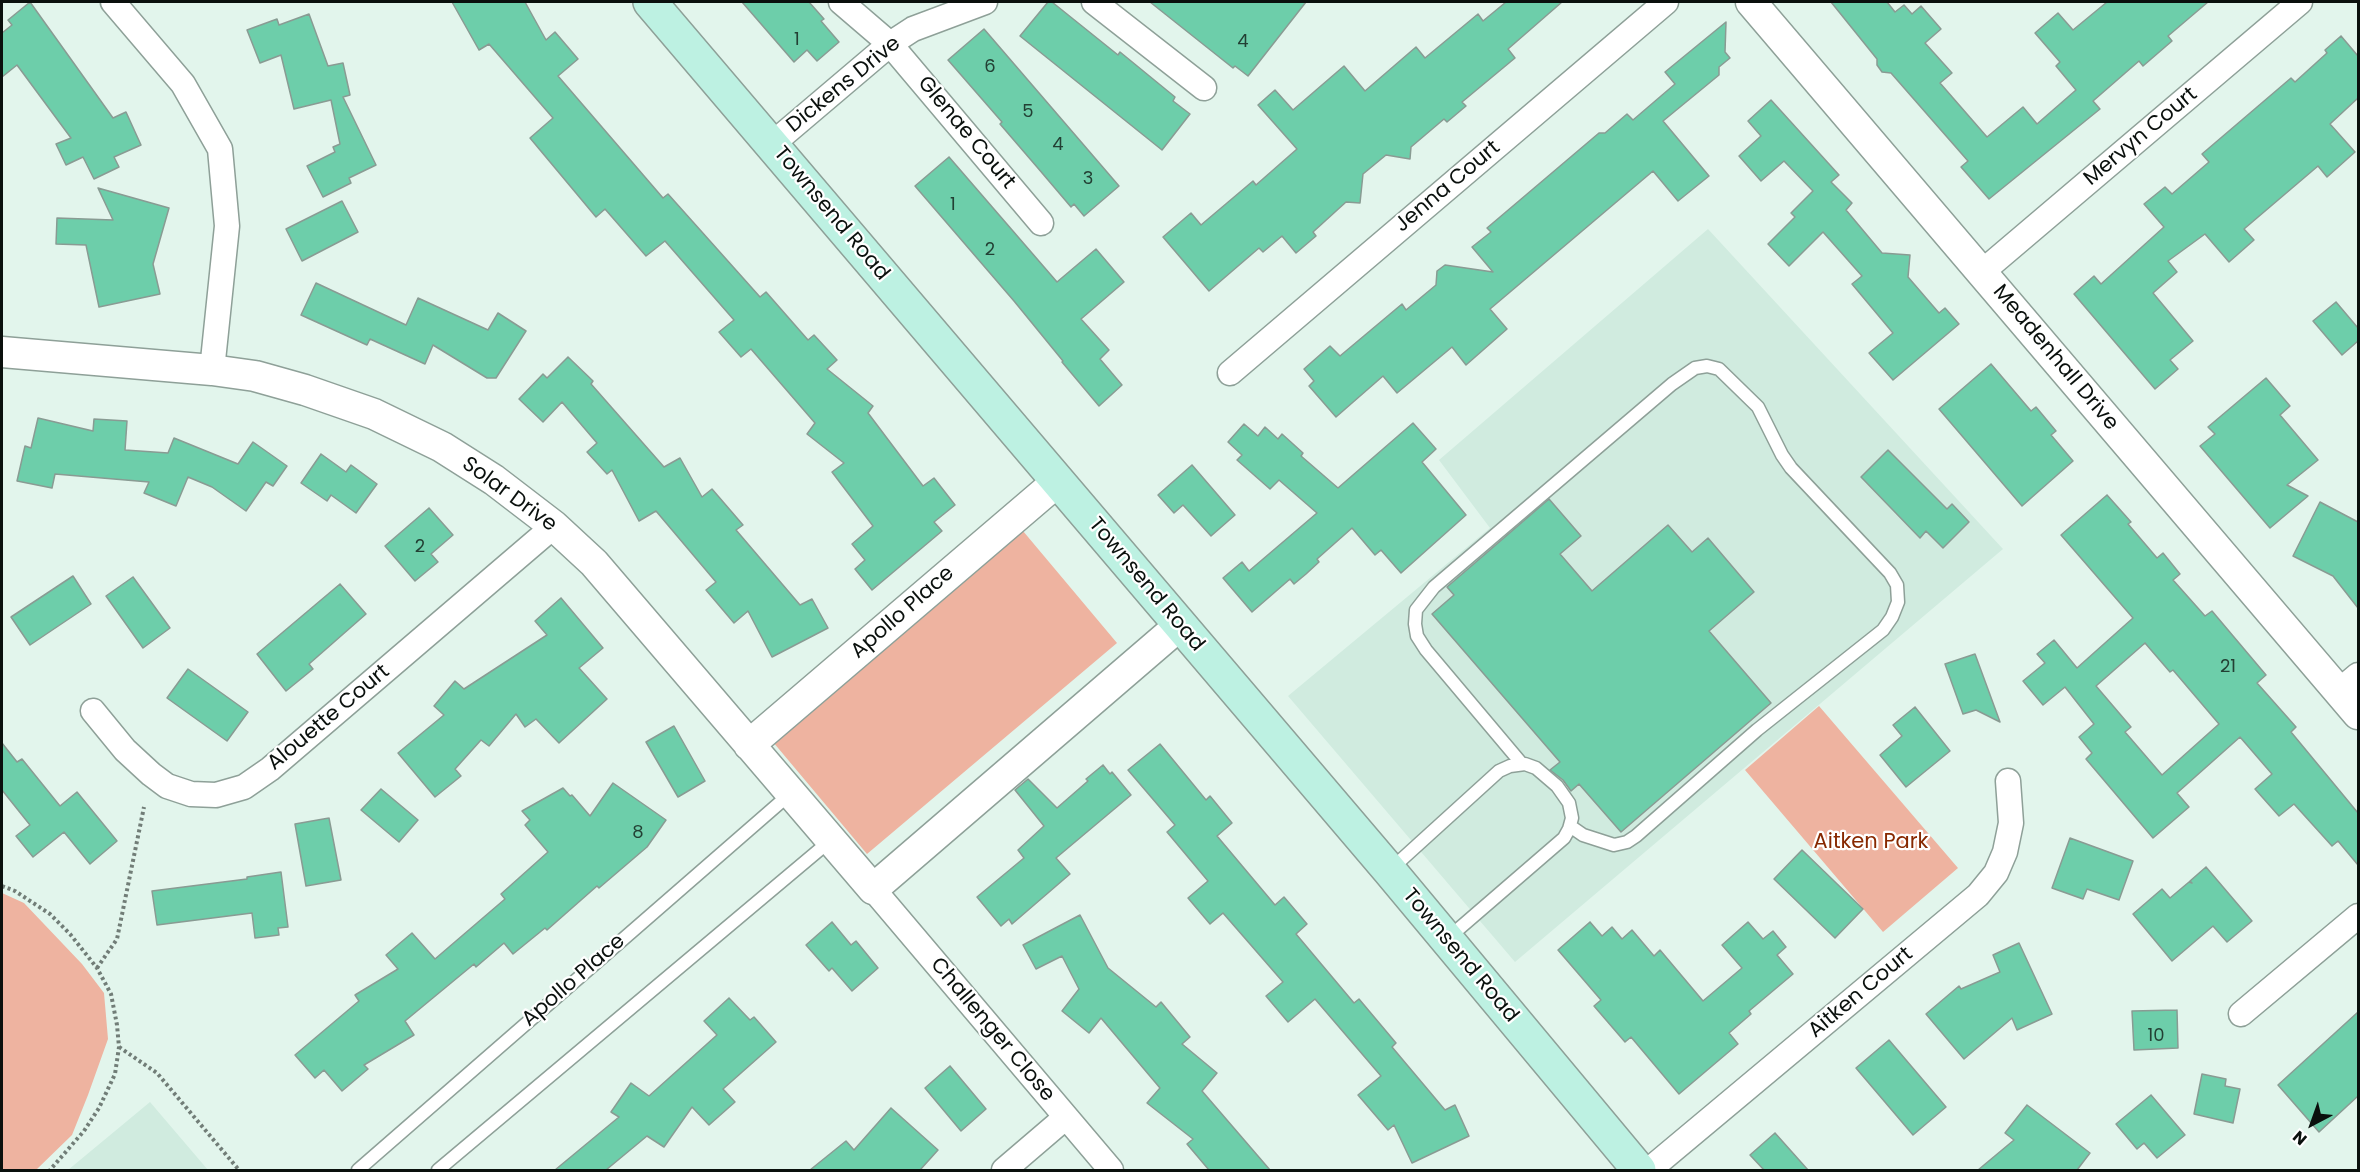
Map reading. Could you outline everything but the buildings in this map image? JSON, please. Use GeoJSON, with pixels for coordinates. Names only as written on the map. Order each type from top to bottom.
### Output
{"type":"FeatureCollection","features":[{"type":"Feature","properties":{"kind":"main road","name":"Townsend Road"},"geometry":{"type":"LineString","coordinates":[[650,2],[1389,870],[1639,1170]]}},
{"type":"Feature","properties":{"kind":"street"},"geometry":{"type":"LineString","coordinates":[[113,2],[183,84],[220,149],[227,226],[212,370]]}},
{"type":"Feature","properties":{"kind":"street","name":"Glenae Court"},"geometry":{"type":"LineString","coordinates":[[841,2],[890,44],[1041,223]]}},
{"type":"Feature","properties":{"kind":"street","name":"Dickens Drive"},"geometry":{"type":"LineString","coordinates":[[771,145],[890,44],[913,29],[985,2]]}},
{"type":"Feature","properties":{"kind":"street"},"geometry":{"type":"LineString","coordinates":[[1094,2],[1204,88]]}},
{"type":"Feature","properties":{"kind":"street","name":"Jenna Court"},"geometry":{"type":"LineString","coordinates":[[1230,373],[1666,2]]}},
{"type":"Feature","properties":{"kind":"street","name":"Meadenhall Drive"},"geometry":{"type":"LineString","coordinates":[[1751,2],[1982,272],[2349,683],[2358,714]]}},
{"type":"Feature","properties":{"kind":"street","name":"Mervyn Court"},"geometry":{"type":"LineString","coordinates":[[1982,272],[2300,2]]}},
{"type":"Feature","properties":{"kind":"street","name":"Solar Drive"},"geometry":{"type":"LineString","coordinates":[[2,352],[212,370],[265,379],[374,414],[442,447],[494,480],[554,525],[594,563],[873,889]]}},
{"type":"Feature","properties":{"kind":"street","name":"Apollo Place"},"geometry":{"type":"LineString","coordinates":[[749,745],[1058,481]]}},
{"type":"Feature","properties":{"kind":"street","name":"Alouette Court"},"geometry":{"type":"LineString","coordinates":[[93,711],[126,750],[167,786],[191,794],[216,795],[244,787],[270,769],[554,525]]}},
{"type":"Feature","properties":{"kind":"street"},"geometry":{"type":"LineString","coordinates":[[873,889],[1180,625]]}},
{"type":"Feature","properties":{"kind":"street","name":"Aitken Court"},"geometry":{"type":"LineString","coordinates":[[1649,1170],[1978,895],[1996,873],[2005,852],[2011,824],[2008,781]]}},
{"type":"Feature","properties":{"kind":"street","name":"Challenger Close"},"geometry":{"type":"LineString","coordinates":[[873,889],[1111,1170]]}},
{"type":"Feature","properties":{"kind":"street"},"geometry":{"type":"LineString","coordinates":[[2241,1014],[2358,916]]}},
{"type":"Feature","properties":{"kind":"street"},"geometry":{"type":"LineString","coordinates":[[1004,1170],[1066,1118]]}},
{"type":"Feature","properties":{"kind":"lane"},"geometry":{"type":"LineString","coordinates":[[1522,764],[1426,650],[1417,636],[1416,610],[1434,586],[1672,384],[1695,368],[1707,366],[1719,369],[1758,407],[1791,468],[1890,573],[1897,585],[1898,602],[1883,630],[1757,730],[1627,842],[1614,845],[1600,842],[1583,835],[1570,826]]}},
{"type":"Feature","properties":{"kind":"lane"},"geometry":{"type":"LineString","coordinates":[[1389,870],[1499,771],[1522,764],[1536,768],[1557,786],[1569,803],[1572,818],[1564,838],[1447,940]]}},
{"type":"Feature","properties":{"kind":"lane","name":"Apollo Place"},"geometry":{"type":"LineString","coordinates":[[358,1170],[791,793]]}},
{"type":"Feature","properties":{"kind":"lane"},"geometry":{"type":"LineString","coordinates":[[438,1170],[831,840]]}},
{"type":"Feature","properties":{"kind":"path"},"geometry":{"type":"LineString","coordinates":[[97,968],[117,939],[144,807]]}},
{"type":"Feature","properties":{"kind":"path"},"geometry":{"type":"LineString","coordinates":[[2,886],[15,891],[50,914],[70,934],[97,968],[111,994],[119,1047],[115,1074],[99,1108],[84,1131],[50,1170]]}},
{"type":"Feature","properties":{"kind":"path"},"geometry":{"type":"LineString","coordinates":[[119,1047],[157,1072],[239,1170]]}},
{"type":"Feature","properties":{"kind":"shaded area"},"geometry":{"type":"Polygon","coordinates":[[[1708,229],[2003,549],[1515,962],[1288,696],[1490,528],[1439,460],[1708,229]]]}},
{"type":"Feature","properties":{"kind":"shaded area"},"geometry":{"type":"Polygon","coordinates":[[[150,1102],[208,1170],[68,1170],[150,1102]]]}},
{"type":"Feature","properties":{"kind":"green space"},"geometry":{"type":"Polygon","coordinates":[[[1023,531],[1117,643],[867,854],[773,742],[1023,531]]]}},
{"type":"Feature","properties":{"kind":"green space","name":"Aitken Park"},"geometry":{"type":"Polygon","coordinates":[[[1819,706],[1958,868],[1883,932],[1745,770],[1819,706]]]}},
{"type":"Feature","properties":{"kind":"green space"},"geometry":{"type":"Polygon","coordinates":[[[2,893],[24,903],[82,964],[104,993],[108,1039],[88,1095],[72,1135],[36,1170],[2,1170],[2,893]]]}}]}
